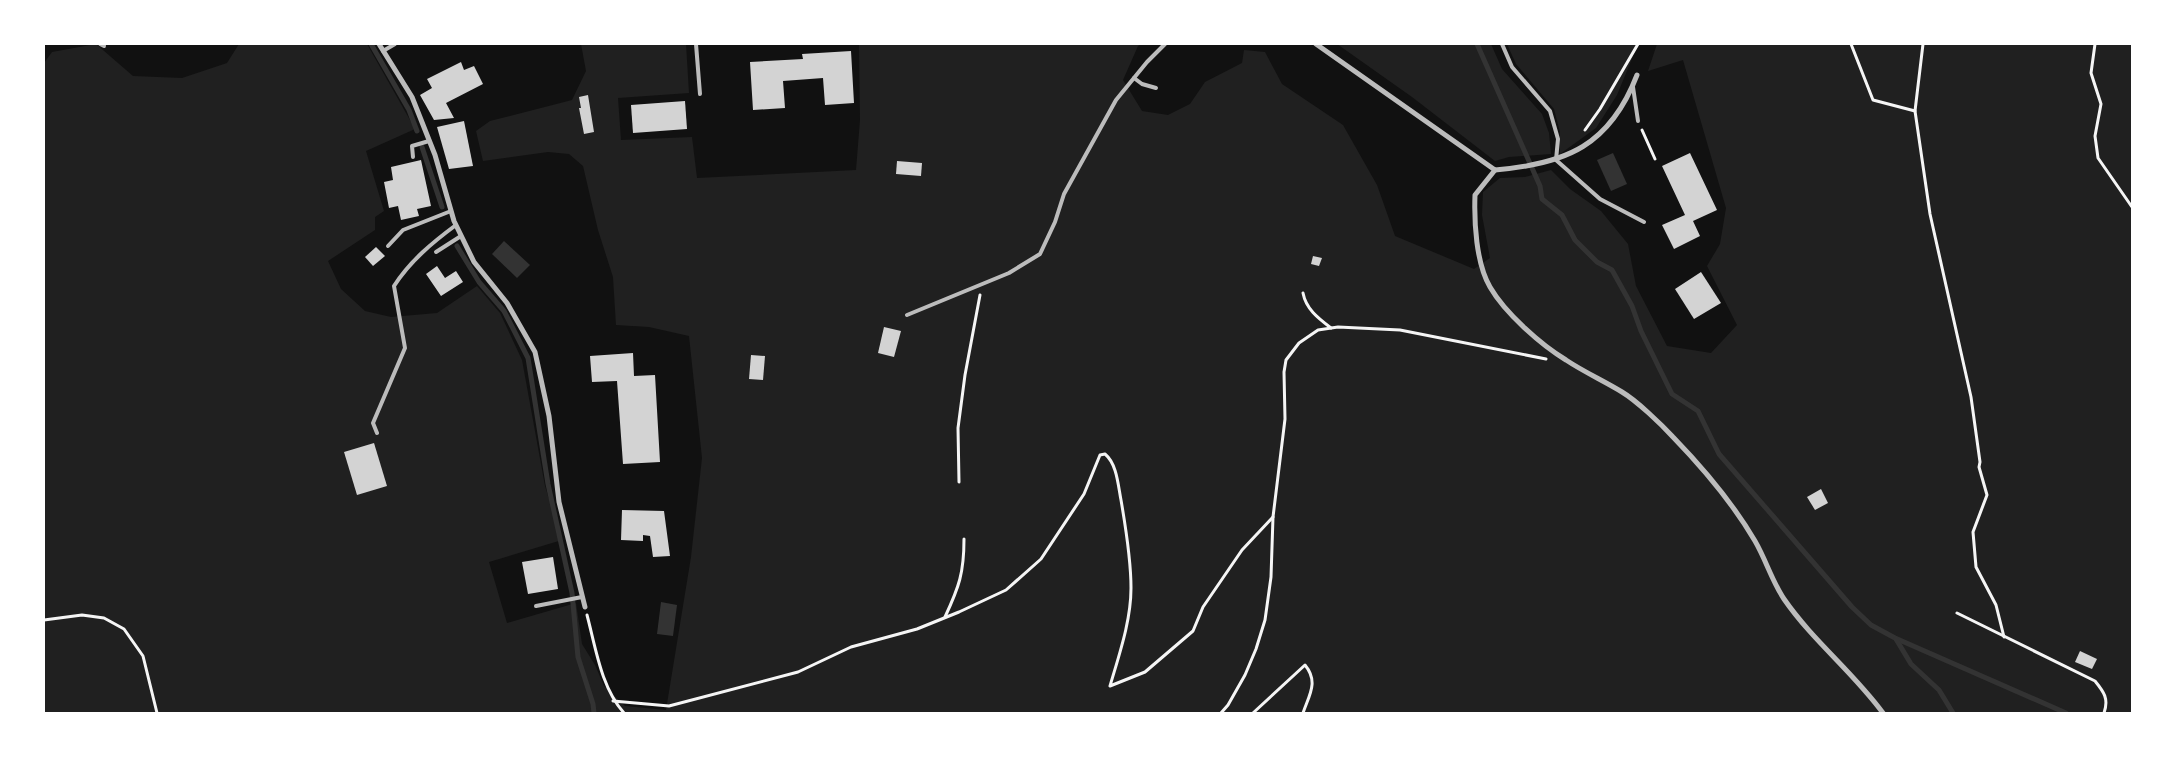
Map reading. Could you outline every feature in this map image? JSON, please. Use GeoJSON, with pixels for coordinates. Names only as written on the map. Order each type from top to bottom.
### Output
{"type":"FeatureCollection","features":[{"type":"Feature","properties":{"kind":"street"},"geometry":{"type":"LineString","coordinates":[[378,44],[412,97],[456,225],[474,262],[507,303],[535,352],[549,416],[559,502],[585,607]]}},
{"type":"Feature","properties":{"kind":"street"},"geometry":{"type":"LineString","coordinates":[[1316,44],[1496,170],[1525,167],[1556,160],[1596,138],[1616,116],[1633,87],[1637,75]]}},
{"type":"Feature","properties":{"kind":"street"},"geometry":{"type":"LineString","coordinates":[[1496,170],[1475,195],[1476,234],[1484,272],[1490,288],[1516,321],[1564,359],[1624,393],[1672,436],[1714,482],[1755,541],[1783,598],[1824,649],[1866,689],[1883,713]]}},
{"type":"Feature","properties":{"kind":"lane"},"geometry":{"type":"LineString","coordinates":[[383,51],[395,44]]}},
{"type":"Feature","properties":{"kind":"lane"},"geometry":{"type":"LineString","coordinates":[[696,44],[700,94]]}},
{"type":"Feature","properties":{"kind":"lane"},"geometry":{"type":"LineString","coordinates":[[907,315],[1010,273],[1040,254],[1055,222],[1064,194],[1116,100],[1165,44]]}},
{"type":"Feature","properties":{"kind":"lane"},"geometry":{"type":"LineString","coordinates":[[1502,44],[1512,67],[1550,112],[1558,139],[1556,160],[1600,199],[1644,222]]}},
{"type":"Feature","properties":{"kind":"lane"},"geometry":{"type":"LineString","coordinates":[[1134,78],[1142,84],[1156,88]]}},
{"type":"Feature","properties":{"kind":"lane"},"geometry":{"type":"LineString","coordinates":[[1633,87],[1638,121]]}},
{"type":"Feature","properties":{"kind":"lane"},"geometry":{"type":"LineString","coordinates":[[413,157],[412,146],[429,142]]}},
{"type":"Feature","properties":{"kind":"lane"},"geometry":{"type":"LineString","coordinates":[[388,246],[402,230],[451,211]]}},
{"type":"Feature","properties":{"kind":"lane"},"geometry":{"type":"LineString","coordinates":[[378,433],[373,423],[405,348],[394,286],[403,273],[434,241],[456,225]]}},
{"type":"Feature","properties":{"kind":"lane"},"geometry":{"type":"LineString","coordinates":[[436,252],[461,236]]}},
{"type":"Feature","properties":{"kind":"lane"},"geometry":{"type":"LineString","coordinates":[[536,606],[582,597]]}},
{"type":"Feature","properties":{"kind":"path"},"geometry":{"type":"LineString","coordinates":[[1582,134],[1600,109],[1638,44]]}},
{"type":"Feature","properties":{"kind":"path"},"geometry":{"type":"LineString","coordinates":[[1851,44],[1873,100],[1915,111]]}},
{"type":"Feature","properties":{"kind":"path"},"geometry":{"type":"LineString","coordinates":[[1923,44],[1915,111],[1930,214],[1971,398],[1980,462],[1978,467],[1987,495],[1973,532],[1976,567],[1996,605],[2004,637]]}},
{"type":"Feature","properties":{"kind":"path"},"geometry":{"type":"LineString","coordinates":[[2095,44],[2091,73],[2101,104],[2095,136],[2098,158],[2132,208]]}},
{"type":"Feature","properties":{"kind":"path"},"geometry":{"type":"LineString","coordinates":[[1638,121],[1655,159]]}},
{"type":"Feature","properties":{"kind":"path"},"geometry":{"type":"LineString","coordinates":[[959,482],[958,428],[965,375],[982,284]]}},
{"type":"Feature","properties":{"kind":"path"},"geometry":{"type":"LineString","coordinates":[[1303,293],[1305,302],[1316,317],[1331,328]]}},
{"type":"Feature","properties":{"kind":"path"},"geometry":{"type":"LineString","coordinates":[[1221,713],[1228,705],[1245,674],[1256,649],[1265,620],[1270,577],[1273,517],[1285,420],[1286,360],[1299,343],[1318,330],[1331,328],[1400,330],[1539,359],[1564,359]]}},
{"type":"Feature","properties":{"kind":"path"},"geometry":{"type":"LineString","coordinates":[[614,701],[669,706],[798,672],[851,647],[917,629],[1006,590],[1041,559],[1084,494],[1100,455],[1105,454],[1111,458],[1117,479],[1128,542],[1131,589],[1125,632],[1110,686],[1145,672],[1193,630],[1203,607],[1242,550],[1273,517]]}},
{"type":"Feature","properties":{"kind":"path"},"geometry":{"type":"LineString","coordinates":[[945,618],[960,586],[964,557],[964,539]]}},
{"type":"Feature","properties":{"kind":"path"},"geometry":{"type":"LineString","coordinates":[[585,607],[608,688],[614,701],[624,713]]}},
{"type":"Feature","properties":{"kind":"path"},"geometry":{"type":"LineString","coordinates":[[1957,614],[2095,680],[2104,691],[2108,702],[2104,713]]}},
{"type":"Feature","properties":{"kind":"path"},"geometry":{"type":"LineString","coordinates":[[44,620],[82,615],[104,618],[124,629],[143,656],[157,713]]}},
{"type":"Feature","properties":{"kind":"path"},"geometry":{"type":"LineString","coordinates":[[1253,713],[1305,665],[1312,674],[1314,685],[1303,713]]}},
{"type":"Feature","properties":{"kind":"shaded area"},"geometry":{"type":"Polygon","coordinates":[[[96,44],[133,76],[182,78],[227,63],[239,44],[367,44],[415,129],[366,151],[384,211],[375,217],[375,230],[328,261],[341,289],[365,311],[391,317],[437,313],[477,286],[500,313],[522,360],[545,486],[562,540],[489,562],[507,623],[576,603],[582,644],[595,665],[604,686],[625,706],[666,710],[691,557],[702,458],[689,336],[649,327],[616,325],[613,277],[598,230],[583,166],[569,154],[548,152],[483,161],[476,131],[490,121],[572,100],[586,71],[581,44],[686,44],[689,93],[618,98],[621,140],[692,137],[697,178],[856,170],[860,120],[859,44],[1141,44],[1138,46],[1123,80],[1142,111],[1168,115],[1190,104],[1205,82],[1242,63],[1244,50],[1265,52],[1282,84],[1343,125],[1377,185],[1395,236],[1474,269],[1490,258],[1482,215],[1483,192],[1500,178],[1525,177],[1551,170],[1570,189],[1601,211],[1628,244],[1636,286],[1667,346],[1711,353],[1737,325],[1707,266],[1720,244],[1726,208],[1683,60],[1648,71],[1657,44],[2132,44],[2132,713],[44,713],[44,63],[52,52],[96,44]]]}},
{"type":"Feature","properties":{"kind":"shaded area"},"geometry":{"type":"Polygon","coordinates":[[[1337,44],[1491,44],[1502,69],[1542,114],[1549,133],[1551,154],[1509,157],[1495,161],[1412,97],[1337,44]]]}},
{"type":"Feature","properties":{"kind":"shaded area"},"geometry":{"type":"Polygon","coordinates":[[[1507,44],[1638,44],[1617,95],[1596,128],[1560,154],[1560,132],[1554,109],[1516,64],[1507,44]]]}},
{"type":"Feature","properties":{"kind":"shaded area"},"geometry":{"type":"Polygon","coordinates":[[[1613,153],[1627,184],[1611,191],[1597,160],[1613,153]]]}},
{"type":"Feature","properties":{"kind":"shaded area"},"geometry":{"type":"Polygon","coordinates":[[[504,241],[530,265],[517,278],[492,254],[504,241]]]}},
{"type":"Feature","properties":{"kind":"shaded area"},"geometry":{"type":"Polygon","coordinates":[[[661,602],[677,605],[673,636],[657,634],[661,602]]]}},
{"type":"Feature","properties":{"kind":"building"},"geometry":{"type":"Polygon","coordinates":[[[851,51],[854,103],[825,105],[823,78],[783,81],[785,108],[753,110],[750,62],[803,59],[802,54],[851,51]]]}},
{"type":"Feature","properties":{"kind":"building"},"geometry":{"type":"Polygon","coordinates":[[[461,62],[464,70],[474,66],[483,84],[446,103],[454,118],[434,120],[420,95],[432,88],[427,79],[461,62]]]}},
{"type":"Feature","properties":{"kind":"building"},"geometry":{"type":"Polygon","coordinates":[[[588,95],[594,132],[584,134],[579,97],[588,95]]]}},
{"type":"Feature","properties":{"kind":"building"},"geometry":{"type":"Polygon","coordinates":[[[685,101],[687,129],[633,133],[631,105],[685,101]]]}},
{"type":"Feature","properties":{"kind":"building"},"geometry":{"type":"Polygon","coordinates":[[[464,121],[473,166],[449,169],[437,127],[464,121]]]}},
{"type":"Feature","properties":{"kind":"building"},"geometry":{"type":"Polygon","coordinates":[[[1690,153],[1717,210],[1693,221],[1700,236],[1674,249],[1662,225],[1685,215],[1662,166],[1690,153]]]}},
{"type":"Feature","properties":{"kind":"building"},"geometry":{"type":"Polygon","coordinates":[[[421,160],[431,206],[417,209],[419,216],[401,220],[398,206],[389,208],[384,182],[393,180],[391,167],[421,160]]]}},
{"type":"Feature","properties":{"kind":"building"},"geometry":{"type":"Polygon","coordinates":[[[897,161],[922,163],[921,176],[896,174],[897,161]]]}},
{"type":"Feature","properties":{"kind":"building"},"geometry":{"type":"Polygon","coordinates":[[[376,247],[385,256],[373,266],[365,257],[376,247]]]}},
{"type":"Feature","properties":{"kind":"building"},"geometry":{"type":"Polygon","coordinates":[[[1313,256],[1322,258],[1319,266],[1311,264],[1313,256]]]}},
{"type":"Feature","properties":{"kind":"building"},"geometry":{"type":"Polygon","coordinates":[[[437,266],[445,278],[456,271],[463,282],[441,296],[426,274],[437,266]]]}},
{"type":"Feature","properties":{"kind":"building"},"geometry":{"type":"Polygon","coordinates":[[[1701,272],[1721,303],[1694,319],[1675,289],[1701,272]]]}},
{"type":"Feature","properties":{"kind":"building"},"geometry":{"type":"Polygon","coordinates":[[[884,327],[901,331],[894,357],[878,353],[884,327]]]}},
{"type":"Feature","properties":{"kind":"building"},"geometry":{"type":"Polygon","coordinates":[[[633,353],[634,376],[655,375],[660,462],[623,464],[617,381],[592,382],[590,356],[633,353]]]}},
{"type":"Feature","properties":{"kind":"building"},"geometry":{"type":"Polygon","coordinates":[[[751,355],[765,356],[763,380],[749,379],[751,355]]]}},
{"type":"Feature","properties":{"kind":"building"},"geometry":{"type":"Polygon","coordinates":[[[374,443],[387,486],[357,495],[344,452],[374,443]]]}},
{"type":"Feature","properties":{"kind":"building"},"geometry":{"type":"Polygon","coordinates":[[[1821,489],[1828,503],[1815,510],[1807,497],[1821,489]]]}},
{"type":"Feature","properties":{"kind":"building"},"geometry":{"type":"Polygon","coordinates":[[[622,510],[664,511],[670,556],[653,557],[650,536],[643,535],[643,541],[621,540],[622,510]]]}},
{"type":"Feature","properties":{"kind":"building"},"geometry":{"type":"Polygon","coordinates":[[[553,557],[558,589],[528,594],[522,562],[553,557]]]}},
{"type":"Feature","properties":{"kind":"building"},"geometry":{"type":"Polygon","coordinates":[[[2080,651],[2097,659],[2092,669],[2075,662],[2080,651]]]}},
{"type":"Feature","properties":{"kind":"waterway"},"geometry":{"type":"LineString","coordinates":[[371,44],[409,110],[417,131]]}},
{"type":"Feature","properties":{"kind":"waterway"},"geometry":{"type":"LineString","coordinates":[[1477,44],[1540,186],[1542,199],[1562,215],[1575,240],[1597,262],[1612,270],[1632,306],[1641,331],[1672,394],[1698,411],[1719,454],[1852,607],[1871,625],[1895,638],[2066,713]]}},
{"type":"Feature","properties":{"kind":"waterway"},"geometry":{"type":"LineString","coordinates":[[422,147],[442,207]]}},
{"type":"Feature","properties":{"kind":"waterway"},"geometry":{"type":"LineString","coordinates":[[457,246],[479,282],[504,311],[528,358],[548,484],[572,593],[578,657],[593,704],[594,713]]}},
{"type":"Feature","properties":{"kind":"waterway"},"geometry":{"type":"LineString","coordinates":[[1896,639],[1911,664],[1939,690],[1953,713]]}}]}
